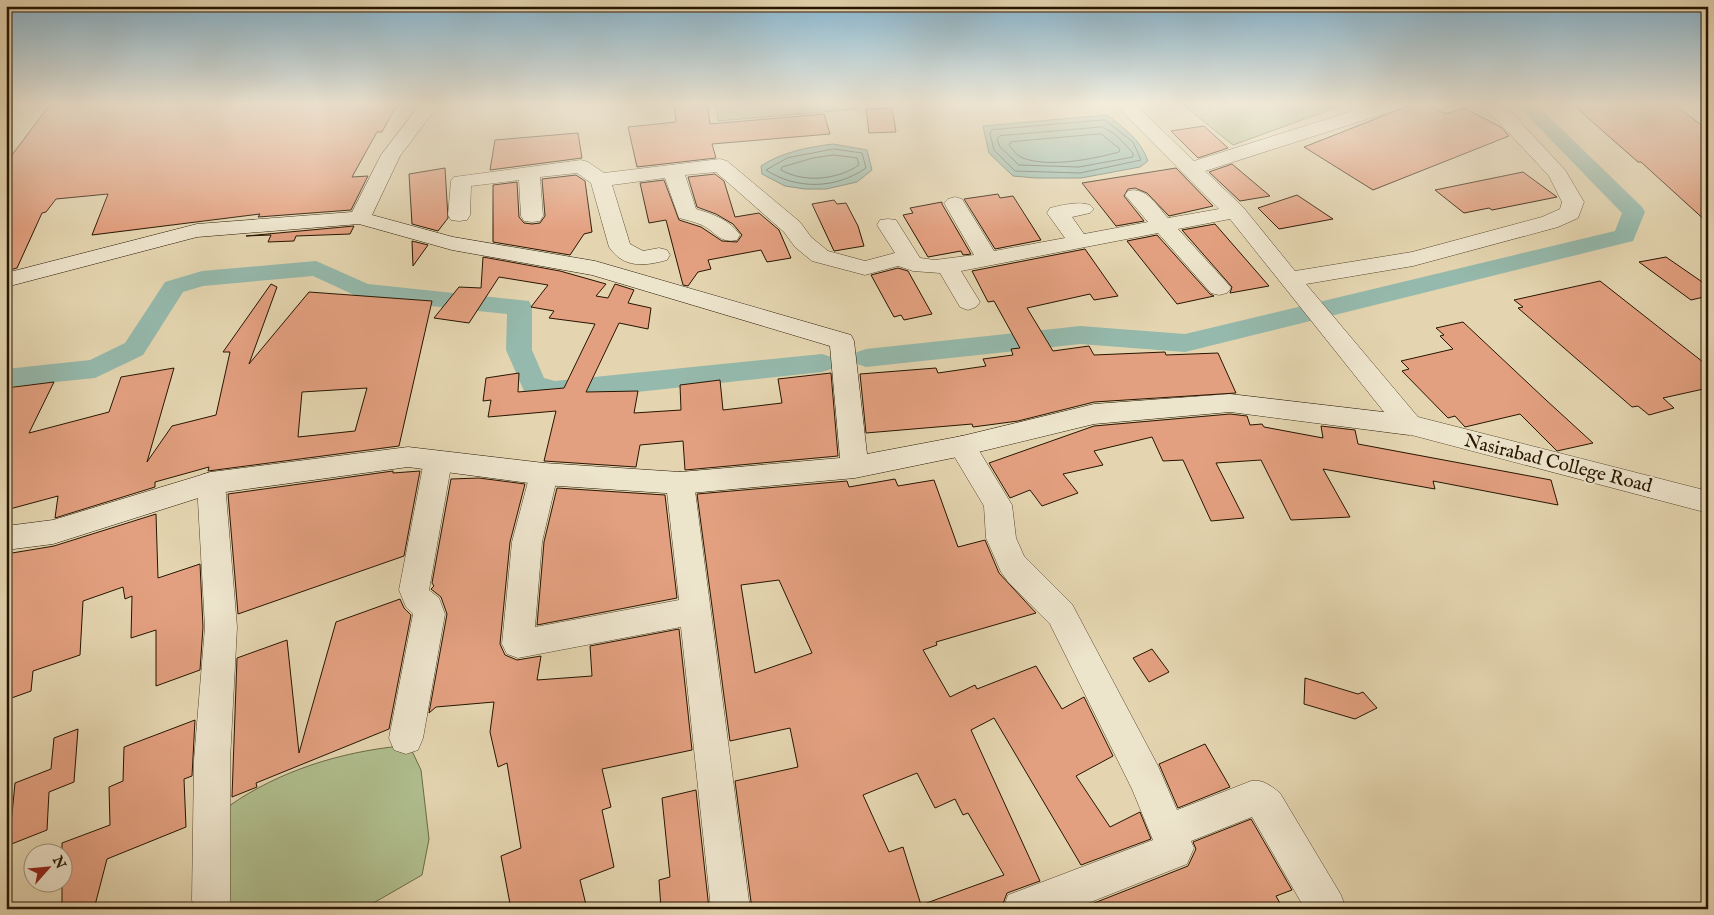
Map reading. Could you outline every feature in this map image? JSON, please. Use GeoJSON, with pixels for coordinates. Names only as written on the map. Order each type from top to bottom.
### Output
{"type":"FeatureCollection","features":[{"type":"Feature","properties":{"kind":"street"},"geometry":{"type":"LineString","coordinates":[[360,218],[391,155],[398,146]]}},
{"type":"Feature","properties":{"kind":"street"},"geometry":{"type":"LineString","coordinates":[[1167,146],[1235,212],[1409,425]]}},
{"type":"Feature","properties":{"kind":"street"},"geometry":{"type":"LineString","coordinates":[[1191,169],[1264,146]]}},
{"type":"Feature","properties":{"kind":"street"},"geometry":{"type":"LineString","coordinates":[[1290,279],[1414,259],[1550,222],[1570,213],[1573,202],[1558,174],[1532,146]]}},
{"type":"Feature","properties":{"kind":"street"},"geometry":{"type":"LineString","coordinates":[[600,180],[720,164],[792,226],[803,242],[820,256],[865,268],[899,259],[913,264],[935,267],[947,266],[1235,212]]}},
{"type":"Feature","properties":{"kind":"street"},"geometry":{"type":"LineString","coordinates":[[459,215],[461,181],[581,166],[600,180],[620,247],[639,259],[659,255]]}},
{"type":"Feature","properties":{"kind":"street"},"geometry":{"type":"LineString","coordinates":[[673,171],[687,213],[710,221],[728,235]]}},
{"type":"Feature","properties":{"kind":"street"},"geometry":{"type":"LineString","coordinates":[[529,172],[532,216]]}},
{"type":"Feature","properties":{"kind":"street"},"geometry":{"type":"LineString","coordinates":[[1135,195],[1219,288]]}},
{"type":"Feature","properties":{"kind":"street"},"geometry":{"type":"LineString","coordinates":[[955,203],[988,259]]}},
{"type":"Feature","properties":{"kind":"street"},"geometry":{"type":"LineString","coordinates":[[1079,242],[1058,213],[1083,209]]}},
{"type":"Feature","properties":{"kind":"street"},"geometry":{"type":"LineString","coordinates":[[6,280],[197,231],[360,218],[452,243],[595,268],[842,342],[855,467]]}},
{"type":"Feature","properties":{"kind":"street"},"geometry":{"type":"LineString","coordinates":[[888,225],[913,264]]}},
{"type":"Feature","properties":{"kind":"street"},"geometry":{"type":"LineString","coordinates":[[947,266],[968,302]]}},
{"type":"Feature","properties":{"kind":"street","name":"Nasirabad College Road"},"geometry":{"type":"LineString","coordinates":[[6,538],[52,532],[211,483],[408,458],[544,474],[680,483],[855,467],[962,446],[1094,414],[1230,403],[1409,425],[1708,502]]}},
{"type":"Feature","properties":{"kind":"street"},"geometry":{"type":"LineString","coordinates":[[962,446],[998,505],[1001,538],[1012,563],[1020,574],[1056,607],[1061,614],[1145,778],[1173,843],[1174,851],[1022,909]]}},
{"type":"Feature","properties":{"kind":"street"},"geometry":{"type":"LineString","coordinates":[[406,738],[429,614],[428,608],[417,598],[414,590],[438,461]]}},
{"type":"Feature","properties":{"kind":"street"},"geometry":{"type":"LineString","coordinates":[[544,474],[527,542],[518,644],[695,611]]}},
{"type":"Feature","properties":{"kind":"street"},"geometry":{"type":"LineString","coordinates":[[207,906],[212,760],[221,627],[211,483]]}},
{"type":"Feature","properties":{"kind":"street"},"geometry":{"type":"LineString","coordinates":[[680,483],[731,909]]}},
{"type":"Feature","properties":{"kind":"street"},"geometry":{"type":"LineString","coordinates":[[1168,832],[1251,799],[1258,798],[1266,806],[1327,909]]}},
{"type":"Feature","properties":{"kind":"green space"},"geometry":{"type":"Polygon","coordinates":[[[401,746],[412,751],[421,770],[429,839],[422,875],[363,909],[231,909],[228,895],[229,806],[268,783],[311,765],[355,753],[401,746]]]}},
{"type":"Feature","properties":{"kind":"water"},"geometry":{"type":"Polygon","coordinates":[[[823,146],[843,146],[867,150],[872,170],[857,182],[826,189],[805,189],[785,186],[762,174],[761,166],[769,161],[805,149],[823,146]]]}},
{"type":"Feature","properties":{"kind":"water"},"geometry":{"type":"Polygon","coordinates":[[[987,146],[1140,146],[1148,161],[1140,167],[1081,178],[1036,178],[1013,176],[989,153],[987,146]]]}},
{"type":"Feature","properties":{"kind":"building"},"geometry":{"type":"Polygon","coordinates":[[[19,146],[369,146],[352,177],[368,176],[351,210],[258,217],[260,214],[92,235],[108,194],[56,199],[46,212],[42,213],[17,268],[6,271],[6,163],[19,146]]]}},
{"type":"Feature","properties":{"kind":"building"},"geometry":{"type":"Polygon","coordinates":[[[494,146],[580,146],[582,158],[490,170],[494,146]]]}},
{"type":"Feature","properties":{"kind":"building"},"geometry":{"type":"Polygon","coordinates":[[[632,146],[712,146],[716,158],[637,167],[632,146]]]}},
{"type":"Feature","properties":{"kind":"building"},"geometry":{"type":"Polygon","coordinates":[[[1186,146],[1225,146],[1228,148],[1198,158],[1186,146]]]}},
{"type":"Feature","properties":{"kind":"building"},"geometry":{"type":"Polygon","coordinates":[[[1307,146],[1485,146],[1373,190],[1304,147],[1307,146]]]}},
{"type":"Feature","properties":{"kind":"building"},"geometry":{"type":"Polygon","coordinates":[[[1619,146],[1708,146],[1708,223],[1641,162],[1638,162],[1619,146]]]}},
{"type":"Feature","properties":{"kind":"building"},"geometry":{"type":"Polygon","coordinates":[[[1232,164],[1270,196],[1240,201],[1209,172],[1232,164]]]}},
{"type":"Feature","properties":{"kind":"building"},"geometry":{"type":"Polygon","coordinates":[[[445,168],[448,218],[438,231],[412,224],[409,174],[445,168]]]}},
{"type":"Feature","properties":{"kind":"building"},"geometry":{"type":"Polygon","coordinates":[[[1176,168],[1213,206],[1169,216],[1147,193],[1135,188],[1128,189],[1124,196],[1144,221],[1116,226],[1082,183],[1176,168]]]}},
{"type":"Feature","properties":{"kind":"building"},"geometry":{"type":"Polygon","coordinates":[[[1523,172],[1557,197],[1492,210],[1489,208],[1464,213],[1435,190],[1523,172]]]}},
{"type":"Feature","properties":{"kind":"building"},"geometry":{"type":"Polygon","coordinates":[[[715,174],[724,181],[735,217],[759,213],[779,230],[791,258],[767,262],[761,250],[708,260],[711,269],[698,272],[688,286],[683,285],[666,220],[649,223],[640,183],[664,180],[679,220],[701,227],[722,241],[737,242],[742,235],[733,224],[716,214],[697,207],[688,177],[715,174]]]}},
{"type":"Feature","properties":{"kind":"building"},"geometry":{"type":"Polygon","coordinates":[[[576,175],[585,181],[592,232],[584,234],[570,255],[493,242],[493,185],[517,182],[519,217],[524,223],[532,224],[540,223],[545,216],[542,179],[576,175]]]}},
{"type":"Feature","properties":{"kind":"building"},"geometry":{"type":"Polygon","coordinates":[[[998,194],[1000,198],[1013,196],[1041,240],[995,249],[964,199],[998,194]]]}},
{"type":"Feature","properties":{"kind":"building"},"geometry":{"type":"Polygon","coordinates":[[[1297,195],[1333,219],[1279,229],[1258,208],[1297,195]]]}},
{"type":"Feature","properties":{"kind":"building"},"geometry":{"type":"Polygon","coordinates":[[[834,200],[837,204],[846,203],[858,226],[864,246],[834,251],[812,204],[834,200]]]}},
{"type":"Feature","properties":{"kind":"building"},"geometry":{"type":"Polygon","coordinates":[[[942,202],[971,254],[963,255],[961,251],[928,257],[903,215],[913,213],[910,208],[942,202]]]}},
{"type":"Feature","properties":{"kind":"building"},"geometry":{"type":"Polygon","coordinates":[[[1215,224],[1269,286],[1230,293],[1232,287],[1182,230],[1215,224]]]}},
{"type":"Feature","properties":{"kind":"building"},"geometry":{"type":"Polygon","coordinates":[[[354,226],[350,234],[296,236],[294,241],[268,242],[271,235],[246,236],[354,226]]]}},
{"type":"Feature","properties":{"kind":"building"},"geometry":{"type":"Polygon","coordinates":[[[1157,235],[1210,294],[1214,296],[1177,304],[1127,241],[1157,235]]]}},
{"type":"Feature","properties":{"kind":"building"},"geometry":{"type":"Polygon","coordinates":[[[412,241],[428,245],[413,266],[412,241]]]}},
{"type":"Feature","properties":{"kind":"building"},"geometry":{"type":"Polygon","coordinates":[[[1085,249],[1118,296],[1094,300],[1090,294],[1027,308],[1053,351],[1089,346],[1094,355],[1165,352],[1166,355],[1218,353],[1236,393],[1094,402],[1018,421],[973,427],[972,424],[866,433],[860,374],[936,368],[938,373],[986,366],[983,359],[1013,355],[1011,349],[1020,348],[994,301],[988,302],[972,271],[1085,249]]]}},
{"type":"Feature","properties":{"kind":"building"},"geometry":{"type":"Polygon","coordinates":[[[483,257],[560,271],[606,284],[596,296],[608,298],[615,284],[634,290],[628,303],[651,308],[648,329],[619,323],[586,392],[638,391],[634,413],[681,410],[680,385],[720,380],[723,410],[782,403],[778,379],[831,373],[838,456],[685,470],[683,441],[640,445],[636,467],[544,461],[556,411],[488,417],[491,400],[483,401],[486,378],[519,373],[518,392],[564,388],[595,324],[549,318],[554,311],[531,307],[548,285],[499,277],[469,323],[434,318],[459,287],[481,288],[483,257]]]}},
{"type":"Feature","properties":{"kind":"building"},"geometry":{"type":"Polygon","coordinates":[[[1666,257],[1708,286],[1708,296],[1691,300],[1639,262],[1666,257]]]}},
{"type":"Feature","properties":{"kind":"building"},"geometry":{"type":"Polygon","coordinates":[[[898,268],[908,271],[932,314],[904,320],[901,315],[894,317],[871,275],[898,268]]]}},
{"type":"Feature","properties":{"kind":"building"},"geometry":{"type":"Polygon","coordinates":[[[1600,281],[1708,366],[1708,388],[1663,398],[1674,408],[1649,415],[1638,406],[1632,407],[1518,308],[1523,307],[1514,300],[1600,281]]]}},
{"type":"Feature","properties":{"kind":"building"},"geometry":{"type":"Polygon","coordinates":[[[271,284],[277,287],[249,364],[309,292],[432,301],[399,446],[208,471],[209,467],[155,482],[155,487],[55,518],[58,496],[6,510],[6,388],[54,382],[29,433],[109,412],[121,377],[174,368],[147,462],[172,426],[216,415],[230,352],[223,352],[271,284]],[[367,388],[302,392],[298,437],[355,431],[367,388]]]}},
{"type":"Feature","properties":{"kind":"building"},"geometry":{"type":"Polygon","coordinates":[[[1463,322],[1593,443],[1557,451],[1520,414],[1465,427],[1455,416],[1448,418],[1402,371],[1409,369],[1401,361],[1453,349],[1440,336],[1444,335],[1436,328],[1463,322]]]}},
{"type":"Feature","properties":{"kind":"building"},"geometry":{"type":"Polygon","coordinates":[[[1230,414],[1247,416],[1250,425],[1262,424],[1264,427],[1323,438],[1321,426],[1355,430],[1358,444],[1551,480],[1558,505],[1433,481],[1435,489],[1323,469],[1350,517],[1291,520],[1261,460],[1216,463],[1244,518],[1211,521],[1183,460],[1163,461],[1152,437],[1094,451],[1103,465],[1063,474],[1078,493],[1042,506],[1030,490],[1010,498],[989,463],[1094,426],[1230,414]]]}},
{"type":"Feature","properties":{"kind":"building"},"geometry":{"type":"Polygon","coordinates":[[[393,471],[393,473],[420,471],[404,556],[238,614],[228,494],[393,471]]]}},
{"type":"Feature","properties":{"kind":"building"},"geometry":{"type":"Polygon","coordinates":[[[479,478],[525,484],[510,542],[500,644],[505,655],[517,660],[541,656],[537,680],[592,676],[590,646],[679,629],[692,750],[602,769],[611,807],[602,810],[614,867],[580,880],[587,909],[511,909],[501,856],[521,848],[507,763],[498,767],[490,732],[494,702],[436,707],[429,713],[447,614],[441,597],[431,589],[434,586],[432,583],[451,479],[479,478]]]}},
{"type":"Feature","properties":{"kind":"building"},"geometry":{"type":"Polygon","coordinates":[[[895,479],[898,486],[934,480],[958,547],[985,540],[999,573],[1036,613],[936,642],[937,645],[923,650],[950,697],[975,685],[977,689],[1036,666],[1062,709],[1084,697],[1113,756],[1076,776],[1110,827],[1140,812],[1151,839],[1081,865],[994,718],[971,730],[1040,881],[1007,893],[1001,909],[752,909],[735,781],[798,767],[790,728],[730,741],[697,494],[847,481],[849,487],[895,479]],[[779,580],[741,585],[755,673],[812,653],[779,580]],[[917,773],[863,795],[889,852],[903,847],[921,905],[1004,875],[968,813],[963,815],[955,799],[935,808],[917,773]]]}},
{"type":"Feature","properties":{"kind":"building"},"geometry":{"type":"Polygon","coordinates":[[[557,488],[665,495],[677,598],[537,625],[544,542],[557,488]]]}},
{"type":"Feature","properties":{"kind":"building"},"geometry":{"type":"Polygon","coordinates":[[[156,514],[158,578],[200,564],[203,627],[200,670],[156,686],[156,630],[131,638],[132,596],[125,599],[123,587],[83,601],[80,655],[33,671],[31,691],[6,700],[6,554],[54,546],[156,514]]]}},
{"type":"Feature","properties":{"kind":"building"},"geometry":{"type":"Polygon","coordinates":[[[400,599],[404,608],[411,615],[389,729],[256,783],[257,787],[232,797],[237,658],[287,640],[299,753],[336,622],[400,599]]]}},
{"type":"Feature","properties":{"kind":"building"},"geometry":{"type":"Polygon","coordinates":[[[1152,649],[1169,672],[1149,682],[1133,658],[1152,649]]]}},
{"type":"Feature","properties":{"kind":"building"},"geometry":{"type":"Polygon","coordinates":[[[1305,678],[1358,694],[1363,692],[1377,708],[1355,719],[1304,704],[1305,678]]]}},
{"type":"Feature","properties":{"kind":"building"},"geometry":{"type":"Polygon","coordinates":[[[195,720],[192,776],[184,779],[186,827],[107,859],[94,909],[62,909],[62,892],[72,892],[72,842],[65,842],[110,825],[109,787],[123,781],[124,747],[195,720]]]}},
{"type":"Feature","properties":{"kind":"building"},"geometry":{"type":"Polygon","coordinates":[[[78,729],[74,782],[49,792],[47,830],[9,845],[15,783],[51,769],[54,738],[78,729]]]}},
{"type":"Feature","properties":{"kind":"building"},"geometry":{"type":"Polygon","coordinates":[[[1205,744],[1230,787],[1178,808],[1159,764],[1205,744]]]}},
{"type":"Feature","properties":{"kind":"building"},"geometry":{"type":"Polygon","coordinates":[[[696,790],[709,909],[661,909],[659,880],[670,877],[662,798],[696,790]]]}},
{"type":"Feature","properties":{"kind":"building"},"geometry":{"type":"Polygon","coordinates":[[[1251,819],[1292,890],[1276,896],[1283,909],[1079,909],[1188,866],[1196,849],[1193,842],[1251,819]]]}},
{"type":"Feature","properties":{"kind":"waterway"},"geometry":{"type":"LineString","coordinates":[[866,358],[1080,335],[1185,343],[1625,236],[1634,212],[1567,146]]}},
{"type":"Feature","properties":{"kind":"waterway"},"geometry":{"type":"LineString","coordinates":[[6,378],[95,369],[134,349],[174,287],[202,279],[316,268],[363,291],[520,307],[519,350],[533,384],[554,391],[822,363]]}}]}
